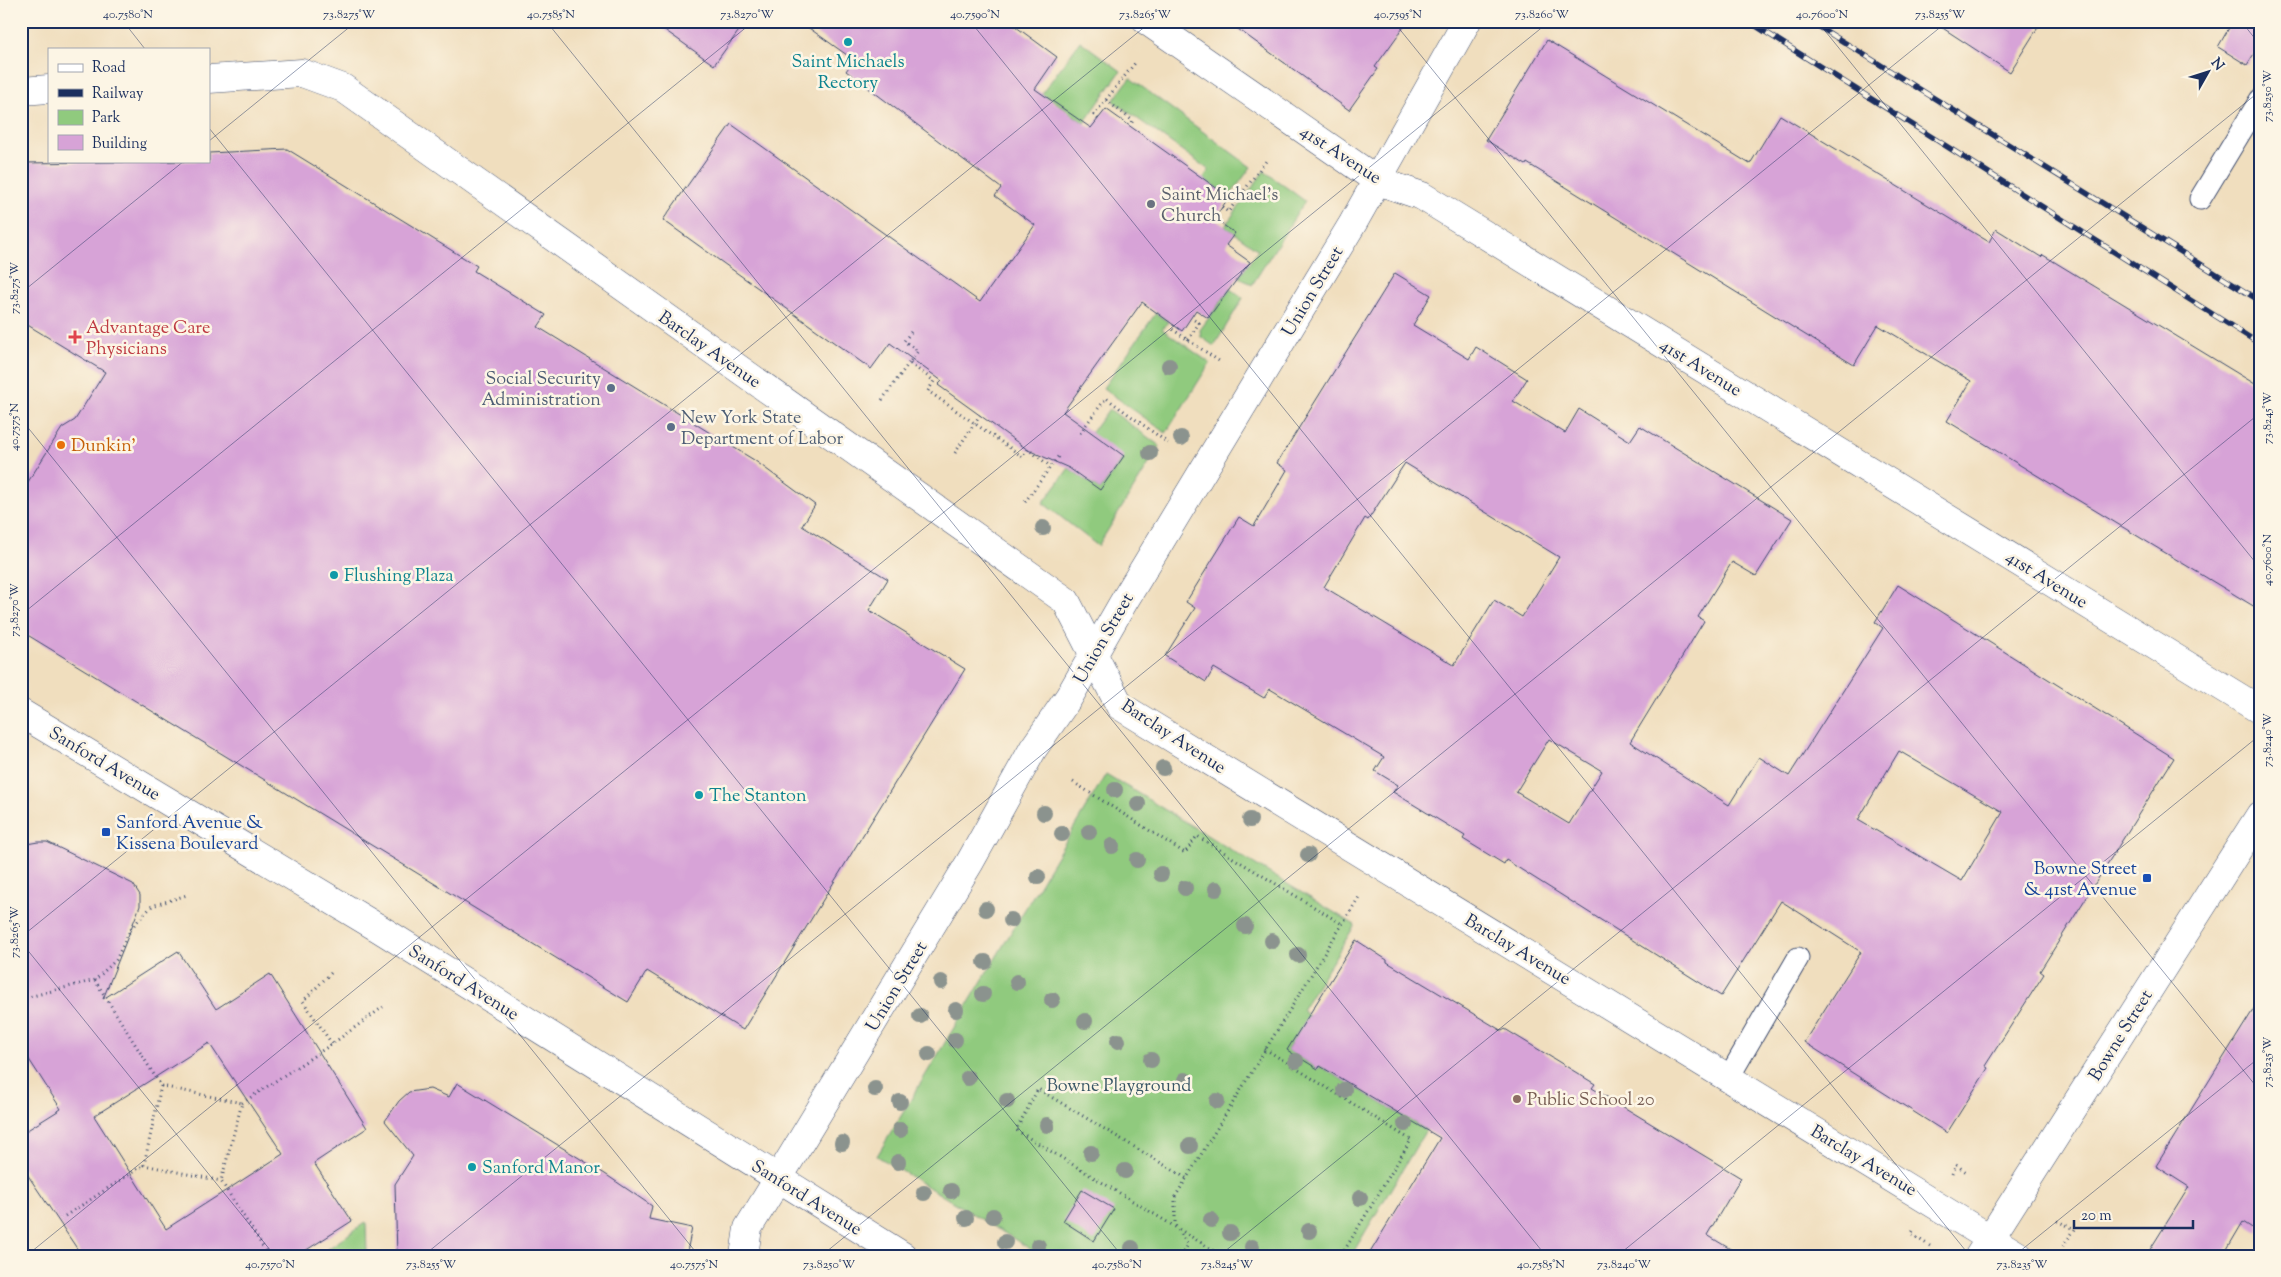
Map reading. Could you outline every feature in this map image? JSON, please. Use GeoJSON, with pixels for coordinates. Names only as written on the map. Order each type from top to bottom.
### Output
{"type":"FeatureCollection","features":[{"type":"Feature","properties":{"kind":"street","name":"41st Avenue"},"geometry":{"type":"LineString","coordinates":[[1147,21],[1378,181],[1422,196],[2260,710]]}},
{"type":"Feature","properties":{"kind":"street","name":"Union Street"},"geometry":{"type":"LineString","coordinates":[[744,1256],[748,1228],[970,862],[1033,750],[1069,696],[1123,603],[1378,181],[1468,21]]}},
{"type":"Feature","properties":{"kind":"street","name":"Barclay Avenue"},"geometry":{"type":"LineString","coordinates":[[210,79],[302,73],[343,88],[1066,600],[1120,706],[1729,1077],[1985,1247],[2019,1256]]}},
{"type":"Feature","properties":{"kind":"street"},"geometry":{"type":"LineString","coordinates":[[21,91],[48,89]]}},
{"type":"Feature","properties":{"kind":"street","name":"Sanford Avenue"},"geometry":{"type":"LineString","coordinates":[[21,713],[380,929],[903,1256]]}},
{"type":"Feature","properties":{"kind":"street","name":"Bowne Street"},"geometry":{"type":"LineString","coordinates":[[1985,1247],[2260,815]]}},
{"type":"Feature","properties":{"kind":"lane"},"geometry":{"type":"LineString","coordinates":[[2200,199],[2260,100]]}},
{"type":"Feature","properties":{"kind":"lane"},"geometry":{"type":"LineString","coordinates":[[1729,1077],[1798,958]]}},
{"type":"Feature","properties":{"kind":"path"},"geometry":{"type":"LineString","coordinates":[[1098,119],[1094,115],[1135,63]]}},
{"type":"Feature","properties":{"kind":"path"},"geometry":{"type":"LineString","coordinates":[[1106,100],[1133,121],[1130,125]]}},
{"type":"Feature","properties":{"kind":"path"},"geometry":{"type":"LineString","coordinates":[[1222,207],[1228,212],[1266,161]]}},
{"type":"Feature","properties":{"kind":"path"},"geometry":{"type":"LineString","coordinates":[[1188,340],[1199,323],[1191,318]]}},
{"type":"Feature","properties":{"kind":"path"},"geometry":{"type":"LineString","coordinates":[[1174,325],[1172,329],[1219,361]]}},
{"type":"Feature","properties":{"kind":"path"},"geometry":{"type":"LineString","coordinates":[[882,400],[918,351],[904,341],[911,332]]}},
{"type":"Feature","properties":{"kind":"path"},"geometry":{"type":"LineString","coordinates":[[909,363],[934,381],[928,391],[1023,457],[1028,449],[1050,466]]}},
{"type":"Feature","properties":{"kind":"path"},"geometry":{"type":"LineString","coordinates":[[1080,433],[1106,398],[1168,443]]}},
{"type":"Feature","properties":{"kind":"path"},"geometry":{"type":"LineString","coordinates":[[955,453],[980,415]]}},
{"type":"Feature","properties":{"kind":"path"},"geometry":{"type":"LineString","coordinates":[[1025,502],[1060,454]]}},
{"type":"Feature","properties":{"kind":"path"},"geometry":{"type":"LineString","coordinates":[[1073,782],[1185,853],[1197,836],[1342,924]]}},
{"type":"Feature","properties":{"kind":"path"},"geometry":{"type":"LineString","coordinates":[[21,999],[95,980],[116,960],[131,928],[152,906],[187,894]]}},
{"type":"Feature","properties":{"kind":"path"},"geometry":{"type":"LineString","coordinates":[[1181,1256],[1188,1245],[1175,1225],[1175,1197],[1359,897]]}},
{"type":"Feature","properties":{"kind":"path"},"geometry":{"type":"LineString","coordinates":[[331,973],[303,1001],[332,1044]]}},
{"type":"Feature","properties":{"kind":"path"},"geometry":{"type":"LineString","coordinates":[[95,980],[161,1086],[144,1165]]}},
{"type":"Feature","properties":{"kind":"path"},"geometry":{"type":"LineString","coordinates":[[221,1181],[242,1102],[332,1044],[383,1007]]}},
{"type":"Feature","properties":{"kind":"path"},"geometry":{"type":"LineString","coordinates":[[1266,1048],[1411,1140],[1341,1256]]}},
{"type":"Feature","properties":{"kind":"path"},"geometry":{"type":"LineString","coordinates":[[161,1086],[242,1102]]}},
{"type":"Feature","properties":{"kind":"path"},"geometry":{"type":"LineString","coordinates":[[1186,1178],[1038,1089],[1016,1130],[1175,1225],[1223,1256]]}},
{"type":"Feature","properties":{"kind":"path"},"geometry":{"type":"LineString","coordinates":[[65,1216],[144,1165],[221,1181],[269,1256]]}},
{"type":"Feature","properties":{"kind":"path"},"geometry":{"type":"LineString","coordinates":[[1951,1175],[1956,1165],[1968,1173]]}},
{"type":"Feature","properties":{"kind":"path"},"geometry":{"type":"LineString","coordinates":[[2056,1221],[2075,1229],[2063,1246]]}},
{"type":"Feature","properties":{"kind":"green space"},"geometry":{"type":"Polygon","coordinates":[[[1080,41],[1121,71],[1084,123],[1049,97],[1039,111],[1033,106],[1080,41]]]}},
{"type":"Feature","properties":{"kind":"green space"},"geometry":{"type":"Polygon","coordinates":[[[1130,78],[1251,167],[1229,197],[1204,179],[1209,170],[1113,101],[1130,78]]]}},
{"type":"Feature","properties":{"kind":"green space"},"geometry":{"type":"Polygon","coordinates":[[[1264,171],[1305,201],[1252,285],[1239,277],[1258,250],[1225,226],[1264,171]]]}},
{"type":"Feature","properties":{"kind":"green space"},"geometry":{"type":"Polygon","coordinates":[[[1230,289],[1243,298],[1214,346],[1201,337],[1200,330],[1230,289]]]}},
{"type":"Feature","properties":{"kind":"green space"},"geometry":{"type":"Polygon","coordinates":[[[1156,313],[1168,322],[1162,329],[1210,363],[1166,433],[1103,388],[1156,313]]]}},
{"type":"Feature","properties":{"kind":"green space"},"geometry":{"type":"Polygon","coordinates":[[[1109,409],[1160,446],[1098,546],[1043,503],[1069,468],[1100,490],[1124,457],[1091,433],[1109,409]]]}},
{"type":"Feature","properties":{"kind":"green space","name":"Bowne Playground"},"geometry":{"type":"Polygon","coordinates":[[[1106,774],[1355,925],[1302,1010],[1309,1016],[1287,1050],[1318,1069],[1320,1066],[1426,1130],[1351,1256],[1042,1256],[877,1156],[1106,774]]]}},
{"type":"Feature","properties":{"kind":"green space"},"geometry":{"type":"Polygon","coordinates":[[[366,1222],[367,1256],[318,1256],[366,1222]]]}},
{"type":"Feature","properties":{"kind":"building"},"geometry":{"type":"Polygon","coordinates":[[[652,21],[746,21],[714,65],[652,21]]]}},
{"type":"Feature","properties":{"kind":"building"},"geometry":{"type":"Polygon","coordinates":[[[799,21],[1008,21],[1057,57],[1035,89],[1091,128],[1106,109],[1229,197],[1214,219],[1235,233],[1226,245],[1250,262],[1208,318],[1196,310],[1182,331],[1142,302],[1063,412],[1124,456],[1100,490],[1069,468],[1028,450],[938,385],[942,381],[890,343],[871,369],[663,220],[731,124],[980,302],[1035,225],[995,196],[1001,188],[846,71],[854,60],[799,21]]]}},
{"type":"Feature","properties":{"kind":"building"},"geometry":{"type":"Polygon","coordinates":[[[1227,21],[1408,21],[1375,67],[1378,69],[1349,110],[1227,21]]]}},
{"type":"Feature","properties":{"kind":"building"},"geometry":{"type":"Polygon","coordinates":[[[1932,21],[2042,21],[2010,72],[1932,21]]]}},
{"type":"Feature","properties":{"kind":"building"},"geometry":{"type":"Polygon","coordinates":[[[2233,21],[2260,21],[2260,44],[2247,65],[2218,47],[2233,21]]]}},
{"type":"Feature","properties":{"kind":"building"},"geometry":{"type":"Polygon","coordinates":[[[1547,40],[1750,164],[1780,115],[1989,242],[1996,229],[2041,257],[2043,255],[2260,387],[2260,610],[1947,421],[1971,381],[1878,325],[1854,365],[1527,163],[1526,165],[1486,140],[1547,40]]]}},
{"type":"Feature","properties":{"kind":"building","name":"Flushing Plaza"},"geometry":{"type":"Polygon","coordinates":[[[287,149],[477,266],[474,271],[546,315],[538,327],[754,460],[815,505],[802,526],[888,579],[869,610],[965,669],[743,1030],[647,971],[628,1002],[21,631],[21,493],[62,428],[75,420],[105,372],[21,321],[21,163],[210,162],[210,153],[287,149]]]}},
{"type":"Feature","properties":{"kind":"building"},"geometry":{"type":"Polygon","coordinates":[[[1395,273],[1431,295],[1413,325],[1469,359],[1476,347],[1527,379],[1513,401],[1565,433],[1579,409],[1630,441],[1640,426],[1792,519],[1756,576],[1732,562],[1698,617],[1704,621],[1630,742],[1729,805],[1759,757],[1789,776],[1883,628],[1875,622],[1898,585],[2174,758],[2040,971],[2044,974],[1985,1066],[1988,1068],[1947,1133],[1804,1042],[1861,952],[1781,901],[1721,996],[1506,860],[1504,864],[1463,839],[1465,836],[1393,792],[1398,785],[1375,771],[1384,757],[1270,689],[1264,698],[1214,668],[1206,682],[1165,656],[1195,608],[1186,602],[1239,517],[1254,526],[1287,470],[1277,463],[1395,273]],[[1405,463],[1368,520],[1365,518],[1324,587],[1454,665],[1494,600],[1522,617],[1559,557],[1405,463]],[[1549,739],[1516,792],[1569,824],[1602,771],[1549,739]],[[1899,751],[1858,820],[1962,881],[2003,812],[1899,751]]]}},
{"type":"Feature","properties":{"kind":"building"},"geometry":{"type":"Polygon","coordinates":[[[47,842],[133,884],[140,895],[140,906],[103,999],[178,951],[216,1009],[270,974],[367,1128],[314,1163],[352,1221],[297,1256],[82,1256],[21,1165],[21,1134],[61,1109],[21,1047],[21,845],[47,842]],[[209,1043],[94,1116],[166,1229],[283,1154],[209,1043]]]}},
{"type":"Feature","properties":{"kind":"building","name":"Public School 20"},"geometry":{"type":"Polygon","coordinates":[[[1356,940],[1387,960],[1387,962],[1502,1031],[1505,1029],[1595,1084],[1592,1088],[1741,1178],[1707,1235],[1742,1256],[1368,1256],[1440,1138],[1320,1066],[1318,1069],[1287,1050],[1356,940]]]}},
{"type":"Feature","properties":{"kind":"building"},"geometry":{"type":"Polygon","coordinates":[[[2260,999],[2260,1233],[2243,1222],[2223,1256],[2146,1256],[2189,1187],[2156,1166],[2260,999]]]}},
{"type":"Feature","properties":{"kind":"building"},"geometry":{"type":"Polygon","coordinates":[[[457,1083],[605,1174],[652,1206],[649,1219],[692,1228],[686,1256],[397,1256],[395,1184],[413,1156],[385,1121],[399,1101],[409,1092],[430,1089],[449,1097],[457,1083]]]}},
{"type":"Feature","properties":{"kind":"building"},"geometry":{"type":"Polygon","coordinates":[[[1082,1190],[1114,1209],[1094,1241],[1063,1221],[1082,1190]]]}},
{"type":"Feature","properties":{"kind":"railway"},"geometry":{"type":"LineString","coordinates":[[1748,21],[2260,344]]}},
{"type":"Feature","properties":{"kind":"railway"},"geometry":{"type":"LineString","coordinates":[[1810,21],[2260,301]]}},
{"type":"Feature","properties":{"kind":"place","name":"Saint Michaels Rectory"},"geometry":{"type":"Point","coordinates":[848,42]}},
{"type":"Feature","properties":{"kind":"place","name":"Saint Michael's Church"},"geometry":{"type":"Point","coordinates":[1151,204]}},
{"type":"Feature","properties":{"kind":"place","name":"Advantage Care Physicians"},"geometry":{"type":"Point","coordinates":[75,337]}},
{"type":"Feature","properties":{"kind":"place","name":"Social Security Administration"},"geometry":{"type":"Point","coordinates":[611,388]}},
{"type":"Feature","properties":{"kind":"place","name":"New York State Department of Labor"},"geometry":{"type":"Point","coordinates":[671,427]}},
{"type":"Feature","properties":{"kind":"place","name":"Dunkin'"},"geometry":{"type":"Point","coordinates":[61,445]}},
{"type":"Feature","properties":{"kind":"place","name":"Flushing Plaza"},"geometry":{"type":"Point","coordinates":[334,575]}},
{"type":"Feature","properties":{"kind":"place","name":"The Stanton"},"geometry":{"type":"Point","coordinates":[699,795]}},
{"type":"Feature","properties":{"kind":"place","name":"Sanford Avenue & Kissena Boulevard"},"geometry":{"type":"Point","coordinates":[106,832]}},
{"type":"Feature","properties":{"kind":"place","name":"Bowne Street & 41st Avenue"},"geometry":{"type":"Point","coordinates":[2147,878]}},
{"type":"Feature","properties":{"kind":"place","name":"Public School 20"},"geometry":{"type":"Point","coordinates":[1517,1099]}},
{"type":"Feature","properties":{"kind":"place","name":"Sanford Manor"},"geometry":{"type":"Point","coordinates":[472,1167]}}]}
